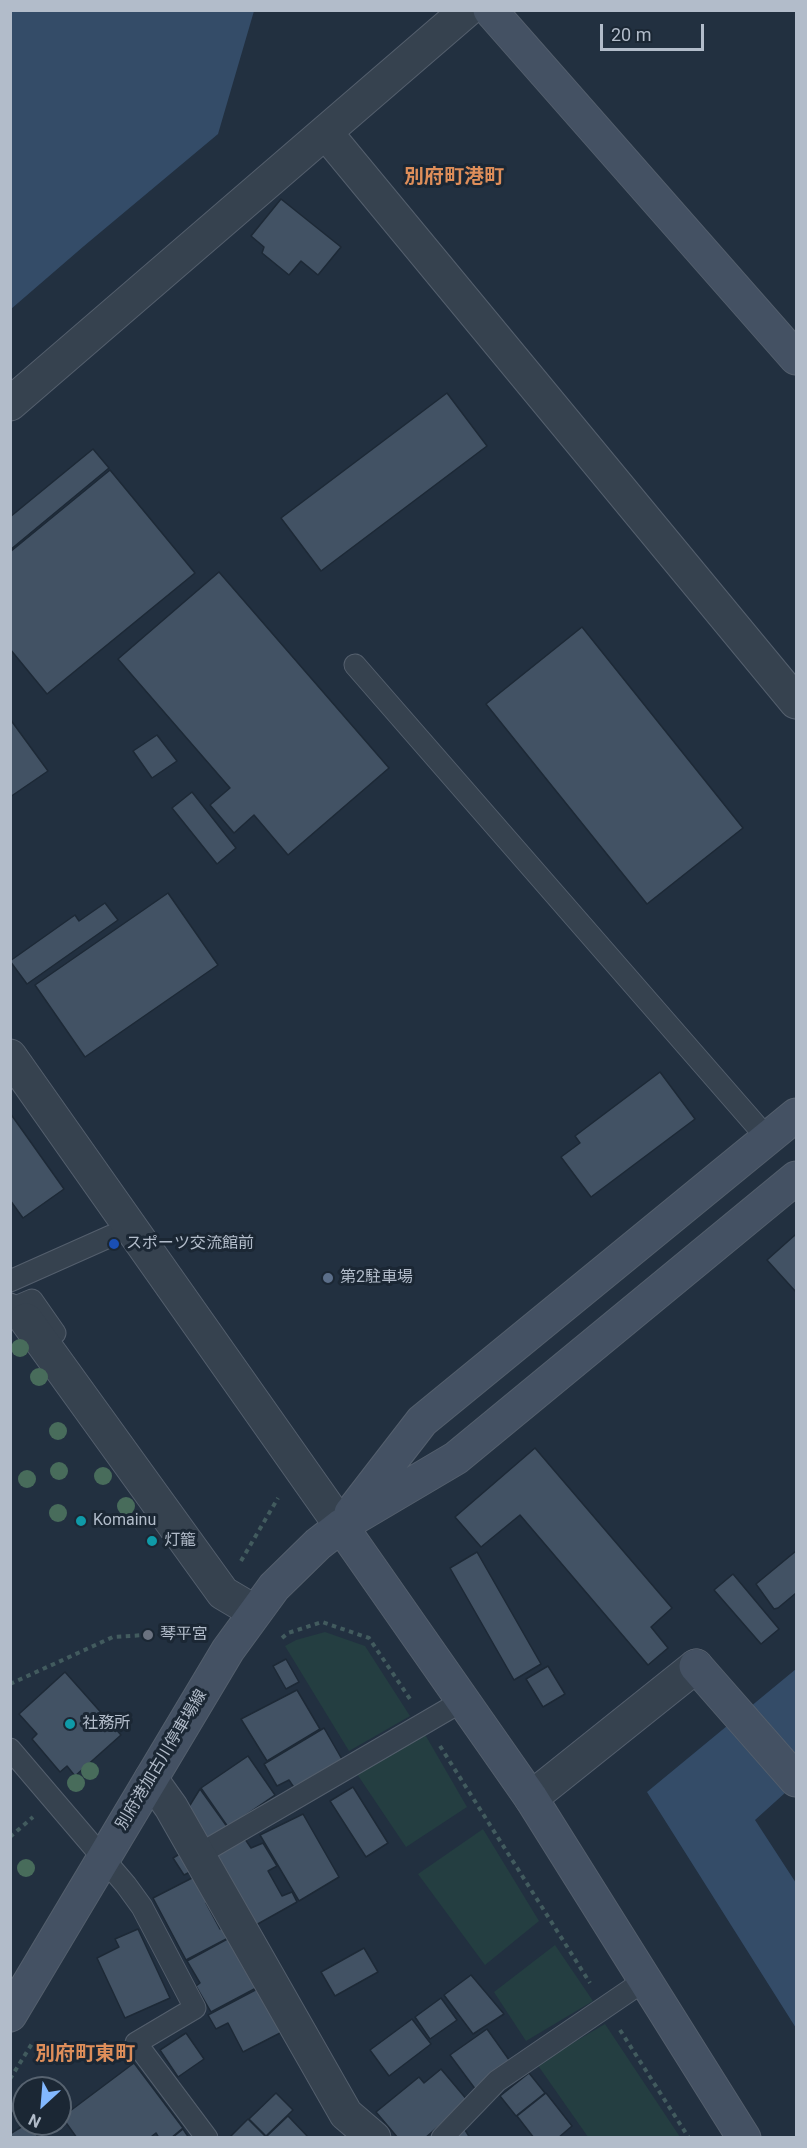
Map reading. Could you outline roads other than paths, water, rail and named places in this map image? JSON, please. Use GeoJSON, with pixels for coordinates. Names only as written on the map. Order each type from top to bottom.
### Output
{"type":"FeatureCollection","features":[{"type":"Feature","properties":{"kind":"street"},"geometry":{"type":"LineString","coordinates":[[10,404],[467,10]]}},
{"type":"Feature","properties":{"kind":"street"},"geometry":{"type":"LineString","coordinates":[[490,10],[796,358]]}},
{"type":"Feature","properties":{"kind":"street"},"geometry":{"type":"LineString","coordinates":[[326,133],[796,702]]}},
{"type":"Feature","properties":{"kind":"street"},"geometry":{"type":"LineString","coordinates":[[10,1056],[531,1798],[744,2138]]}},
{"type":"Feature","properties":{"kind":"street"},"geometry":{"type":"LineString","coordinates":[[341,1526],[422,1421],[796,1115]]}},
{"type":"Feature","properties":{"kind":"street"},"geometry":{"type":"LineString","coordinates":[[768,1139],[796,1170]]}},
{"type":"Feature","properties":{"kind":"street"},"geometry":{"type":"LineString","coordinates":[[341,1526],[456,1458],[796,1178]]}},
{"type":"Feature","properties":{"kind":"street"},"geometry":{"type":"LineString","coordinates":[[18,1312],[223,1593],[255,1612]]}},
{"type":"Feature","properties":{"kind":"street","name":"別府港加古川停車場線"},"geometry":{"type":"LineString","coordinates":[[10,2015],[228,1650],[274,1587],[318,1544],[341,1526]]}},
{"type":"Feature","properties":{"kind":"street"},"geometry":{"type":"LineString","coordinates":[[531,1798],[696,1666],[796,1780]]}},
{"type":"Feature","properties":{"kind":"street"},"geometry":{"type":"LineString","coordinates":[[151,1779],[171,1807],[346,2114],[374,2138]]}},
{"type":"Feature","properties":{"kind":"lane"},"geometry":{"type":"LineString","coordinates":[[355,665],[768,1139]]}},
{"type":"Feature","properties":{"kind":"lane"},"geometry":{"type":"LineString","coordinates":[[10,1281],[111,1236]]}},
{"type":"Feature","properties":{"kind":"lane"},"geometry":{"type":"LineString","coordinates":[[18,1312],[13,1308],[32,1300],[229,1581]]}},
{"type":"Feature","properties":{"kind":"lane"},"geometry":{"type":"LineString","coordinates":[[198,1854],[464,1700]]}},
{"type":"Feature","properties":{"kind":"lane"},"geometry":{"type":"LineString","coordinates":[[10,1749],[126,1885],[142,1907],[195,2008],[136,2043],[207,2138]]}},
{"type":"Feature","properties":{"kind":"lane"},"geometry":{"type":"LineString","coordinates":[[442,2138],[497,2081],[645,1980]]}},
{"type":"Feature","properties":{"kind":"water"},"geometry":{"type":"Polygon","coordinates":[[[11,10],[254,11],[218,134],[11,309],[11,10]]]}},
{"type":"Feature","properties":{"kind":"water"},"geometry":{"type":"Polygon","coordinates":[[[796,1669],[796,1783],[755,1820],[796,1883],[796,2028],[647,1792],[796,1669]]]}},
{"type":"Feature","properties":{"kind":"place","name":"スポーツ交流館前"},"geometry":{"type":"Point","coordinates":[114,1244]}},
{"type":"Feature","properties":{"kind":"place","name":"第2駐車場"},"geometry":{"type":"Point","coordinates":[328,1278]}},
{"type":"Feature","properties":{"kind":"place","name":"Komainu"},"geometry":{"type":"Point","coordinates":[81,1521]}},
{"type":"Feature","properties":{"kind":"place","name":"灯籠"},"geometry":{"type":"Point","coordinates":[152,1541]}},
{"type":"Feature","properties":{"kind":"place","name":"琴平宮"},"geometry":{"type":"Point","coordinates":[148,1635]}},
{"type":"Feature","properties":{"kind":"place","name":"社務所"},"geometry":{"type":"Point","coordinates":[70,1724]}},
{"type":"Feature","properties":{"kind":"district","name":"別府町港町"},"geometry":{"type":"Point","coordinates":[454,178]}},
{"type":"Feature","properties":{"kind":"district","name":"別府町東町"},"geometry":{"type":"Point","coordinates":[85,2055]}}]}
